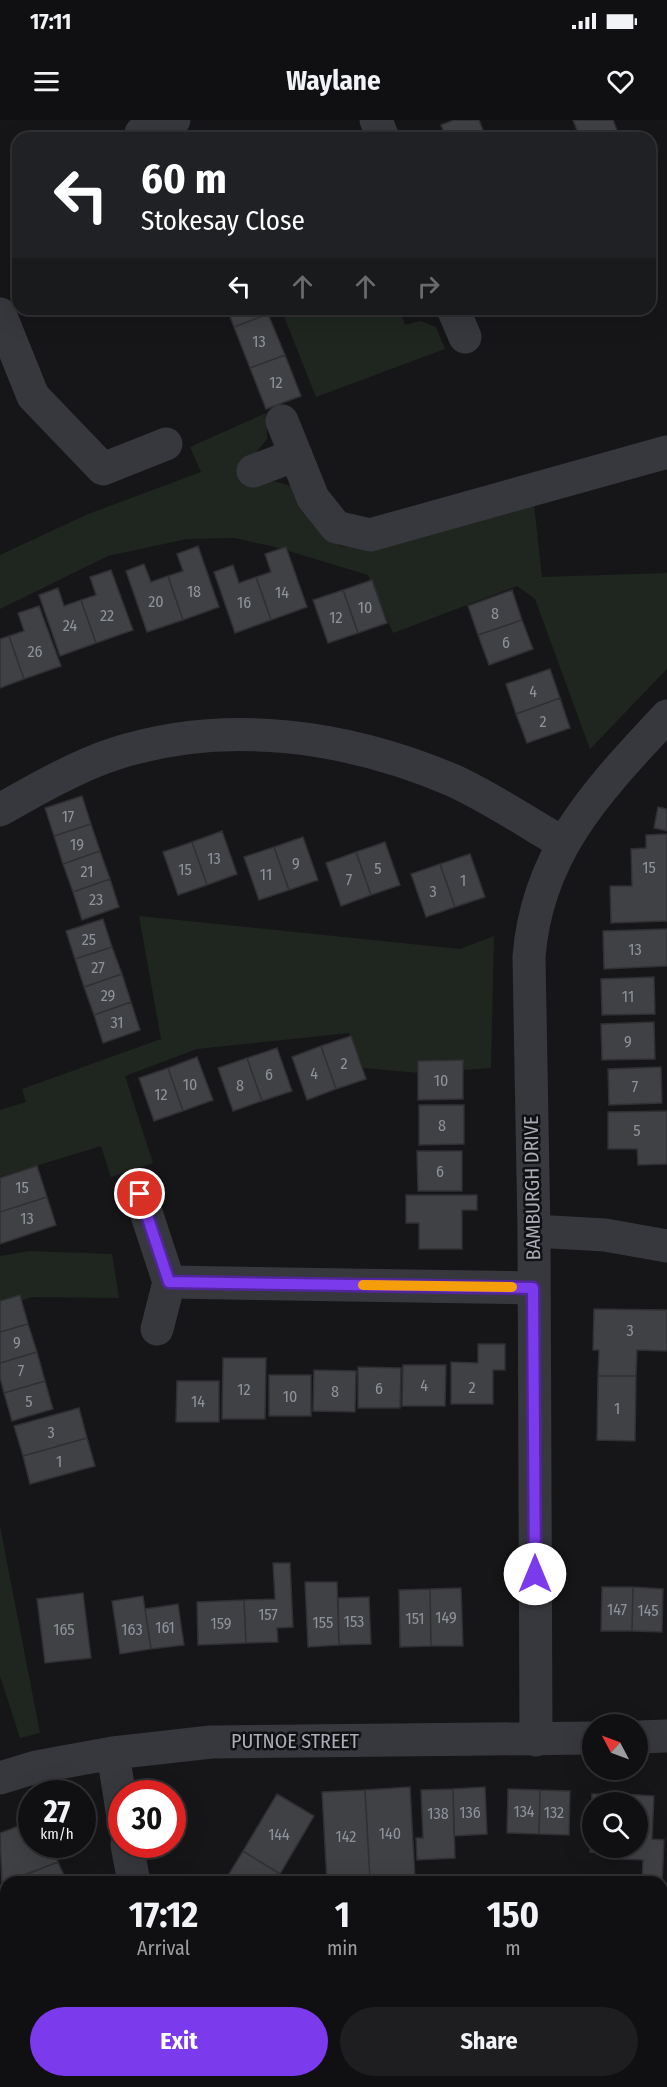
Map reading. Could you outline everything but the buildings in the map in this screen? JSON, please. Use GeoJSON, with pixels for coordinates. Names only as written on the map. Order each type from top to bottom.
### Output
{"type":"FeatureCollection","features":[{"type":"Feature","properties":{"kind":"street"},"geometry":{"type":"LineString","coordinates":[[144,132],[174,120]]}},
{"type":"Feature","properties":{"kind":"street"},"geometry":{"type":"LineString","coordinates":[[0,314],[33,396],[103,469],[166,444]]}},
{"type":"Feature","properties":{"kind":"street"},"geometry":{"type":"LineString","coordinates":[[282,421],[313,498],[336,527],[370,535],[667,452]]}},
{"type":"Feature","properties":{"kind":"street"},"geometry":{"type":"LineString","coordinates":[[253,471],[296,455]]}},
{"type":"Feature","properties":{"kind":"street","name":"BAMBURGH DRIVE"},"geometry":{"type":"LineString","coordinates":[[536,1740],[534,1231],[529,957],[531,927],[540,896],[563,843],[592,798],[667,716]]}},
{"type":"Feature","properties":{"kind":"street"},"geometry":{"type":"LineString","coordinates":[[0,810],[112,754],[174,738],[270,734],[357,748],[452,781],[563,843]]}},
{"type":"Feature","properties":{"kind":"street"},"geometry":{"type":"LineString","coordinates":[[140,1194],[169,1282],[157,1329]]}},
{"type":"Feature","properties":{"kind":"street"},"geometry":{"type":"LineString","coordinates":[[534,1231],[604,1235],[667,1246]]}},
{"type":"Feature","properties":{"kind":"street"},"geometry":{"type":"LineString","coordinates":[[169,1282],[533,1288]]}},
{"type":"Feature","properties":{"kind":"street"},"geometry":{"type":"LineString","coordinates":[[648,1737],[667,1736]]}},
{"type":"Feature","properties":{"kind":"street","name":"PUTNOE STREET"},"geometry":{"type":"LineString","coordinates":[[0,1778],[36,1767],[112,1753],[211,1742],[582,1738]]}},
{"type":"Feature","properties":{"kind":"street"},"geometry":{"type":"LineString","coordinates":[[112,1753],[117,1780]]}},
{"type":"Feature","properties":{"kind":"street"},"geometry":{"type":"LineString","coordinates":[[129,1858],[133,1876]]}},
{"type":"Feature","properties":{"kind":"shaded area"},"geometry":{"type":"Polygon","coordinates":[[[283,315],[401,315],[405,325],[420,321],[436,327],[445,349],[316,397],[283,315]]]}},
{"type":"Feature","properties":{"kind":"shaded area"},"geometry":{"type":"Polygon","coordinates":[[[266,413],[267,439],[255,454],[242,459],[254,487],[273,481],[291,486],[316,527],[340,546],[370,549],[534,504],[542,577],[667,573],[667,669],[590,749],[535,599],[517,586],[393,633],[368,575],[275,547],[234,538],[187,539],[108,556],[0,609],[0,555],[88,514],[201,472],[190,447],[266,413]]]}},
{"type":"Feature","properties":{"kind":"shaded area"},"geometry":{"type":"Polygon","coordinates":[[[139,916],[460,949],[494,936],[491,1068],[420,1073],[363,1068],[349,1033],[197,1049],[125,1076],[153,1163],[111,1177],[101,1146],[0,1177],[0,1110],[26,1102],[22,1089],[161,1039],[139,916]]]}},
{"type":"Feature","properties":{"kind":"shaded area"},"geometry":{"type":"Polygon","coordinates":[[[29,1251],[112,1254],[119,1298],[32,1297],[0,1308],[0,1256],[29,1251]]]}},
{"type":"Feature","properties":{"kind":"shaded area"},"geometry":{"type":"Polygon","coordinates":[[[0,1526],[40,1733],[20,1738],[0,1676],[0,1526]]]}},
{"type":"Feature","properties":{"kind":"slow traffic"},"geometry":{"type":"LineString","coordinates":[[363,1285],[512,1287]]}},
{"type":"Feature","properties":{"kind":"route"},"geometry":{"type":"LineString","coordinates":[[140,1194],[169,1282],[533,1288],[535,1574]]}}]}
